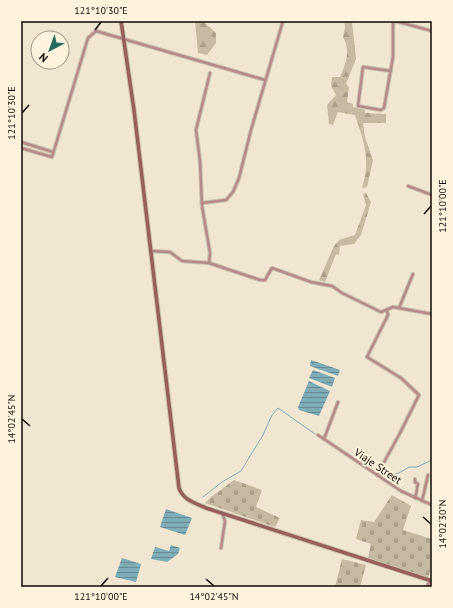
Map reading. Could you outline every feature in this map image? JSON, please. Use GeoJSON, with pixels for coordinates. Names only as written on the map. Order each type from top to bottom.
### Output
{"type":"FeatureCollection","features":[{"type":"Feature","properties":{"kind":"street"},"geometry":{"type":"LineString","coordinates":[[121,21],[179,488],[183,496],[191,501],[222,512],[431,581],[427,587]]}},
{"type":"Feature","properties":{"kind":"street"},"geometry":{"type":"LineString","coordinates":[[202,203],[221,202],[229,197],[233,192],[240,174],[265,80],[283,21]]}},
{"type":"Feature","properties":{"kind":"street"},"geometry":{"type":"LineString","coordinates":[[391,71],[362,68],[358,106],[381,110],[384,109],[391,71],[394,21],[432,30]]}},
{"type":"Feature","properties":{"kind":"street"},"geometry":{"type":"LineString","coordinates":[[21,148],[52,157],[89,36],[93,32],[98,31],[124,38],[265,80]]}},
{"type":"Feature","properties":{"kind":"street"},"geometry":{"type":"LineString","coordinates":[[209,263],[210,253],[202,203],[200,153],[196,130],[210,73]]}},
{"type":"Feature","properties":{"kind":"street"},"geometry":{"type":"LineString","coordinates":[[21,142],[54,152]]}},
{"type":"Feature","properties":{"kind":"street"},"geometry":{"type":"LineString","coordinates":[[408,186],[432,195]]}},
{"type":"Feature","properties":{"kind":"street"},"geometry":{"type":"LineString","coordinates":[[150,251],[170,252],[184,261],[209,263],[264,281],[272,268],[311,282],[332,286],[362,304],[381,312],[392,307],[432,314]]}},
{"type":"Feature","properties":{"kind":"street"},"geometry":{"type":"LineString","coordinates":[[399,308],[413,274]]}},
{"type":"Feature","properties":{"kind":"street"},"geometry":{"type":"LineString","coordinates":[[377,474],[419,395],[401,378],[367,357],[388,315],[386,311]]}},
{"type":"Feature","properties":{"kind":"street"},"geometry":{"type":"LineString","coordinates":[[324,439],[338,402]]}},
{"type":"Feature","properties":{"kind":"street","name":"Viaje Street"},"geometry":{"type":"LineString","coordinates":[[318,435],[415,498],[431,505]]}},
{"type":"Feature","properties":{"kind":"street"},"geometry":{"type":"LineString","coordinates":[[422,501],[428,475]]}},
{"type":"Feature","properties":{"kind":"street"},"geometry":{"type":"LineString","coordinates":[[415,498],[418,484],[415,482],[416,479]]}},
{"type":"Feature","properties":{"kind":"street"},"geometry":{"type":"LineString","coordinates":[[431,505],[432,500]]}},
{"type":"Feature","properties":{"kind":"street"},"geometry":{"type":"LineString","coordinates":[[221,548],[225,521],[222,512]]}},
{"type":"Feature","properties":{"kind":"green space"},"geometry":{"type":"Polygon","coordinates":[[[195,21],[206,21],[205,23],[216,33],[216,43],[207,55],[198,53],[195,21]]]}},
{"type":"Feature","properties":{"kind":"green space"},"geometry":{"type":"Polygon","coordinates":[[[344,21],[352,21],[356,59],[346,84],[349,87],[347,102],[353,104],[353,107],[365,110],[365,113],[386,114],[386,123],[363,123],[365,137],[373,160],[367,187],[362,188],[365,178],[366,160],[364,143],[355,115],[338,112],[333,125],[329,124],[327,105],[336,95],[331,86],[332,77],[340,77],[347,57],[347,48],[343,37],[345,27],[344,21]]]}},
{"type":"Feature","properties":{"kind":"green space"},"geometry":{"type":"Polygon","coordinates":[[[366,193],[371,202],[361,235],[354,244],[340,246],[339,255],[336,254],[325,282],[319,280],[334,246],[339,240],[355,235],[366,205],[363,194],[366,193]]]}},
{"type":"Feature","properties":{"kind":"green space"},"geometry":{"type":"Polygon","coordinates":[[[234,480],[262,490],[256,507],[280,518],[275,527],[205,503],[234,480]]]}},
{"type":"Feature","properties":{"kind":"green space"},"geometry":{"type":"Polygon","coordinates":[[[392,495],[411,506],[403,530],[432,539],[432,565],[428,578],[368,558],[371,544],[356,539],[361,520],[374,522],[392,495]]]}},
{"type":"Feature","properties":{"kind":"green space"},"geometry":{"type":"Polygon","coordinates":[[[342,559],[366,565],[360,587],[335,587],[342,559]]]}},
{"type":"Feature","properties":{"kind":"water"},"geometry":{"type":"Polygon","coordinates":[[[311,360],[340,370],[338,376],[310,366],[311,360]]]}},
{"type":"Feature","properties":{"kind":"water"},"geometry":{"type":"Polygon","coordinates":[[[313,370],[335,378],[332,387],[309,378],[313,370]]]}},
{"type":"Feature","properties":{"kind":"water"},"geometry":{"type":"Polygon","coordinates":[[[309,381],[330,391],[319,416],[299,410],[298,407],[309,381]]]}},
{"type":"Feature","properties":{"kind":"water"},"geometry":{"type":"Polygon","coordinates":[[[166,509],[192,518],[185,535],[160,527],[166,509]]]}},
{"type":"Feature","properties":{"kind":"water"},"geometry":{"type":"Polygon","coordinates":[[[171,545],[180,548],[178,554],[167,562],[151,559],[155,547],[169,551],[171,545]]]}},
{"type":"Feature","properties":{"kind":"water"},"geometry":{"type":"Polygon","coordinates":[[[122,558],[141,564],[136,582],[115,577],[122,558]]]}},
{"type":"Feature","properties":{"kind":"waterway"},"geometry":{"type":"LineString","coordinates":[[203,497],[222,482],[241,471],[263,435],[272,415],[278,408],[315,434]]}},
{"type":"Feature","properties":{"kind":"waterway"},"geometry":{"type":"LineString","coordinates":[[383,477],[399,473],[409,467],[417,467],[432,460]]}}]}
